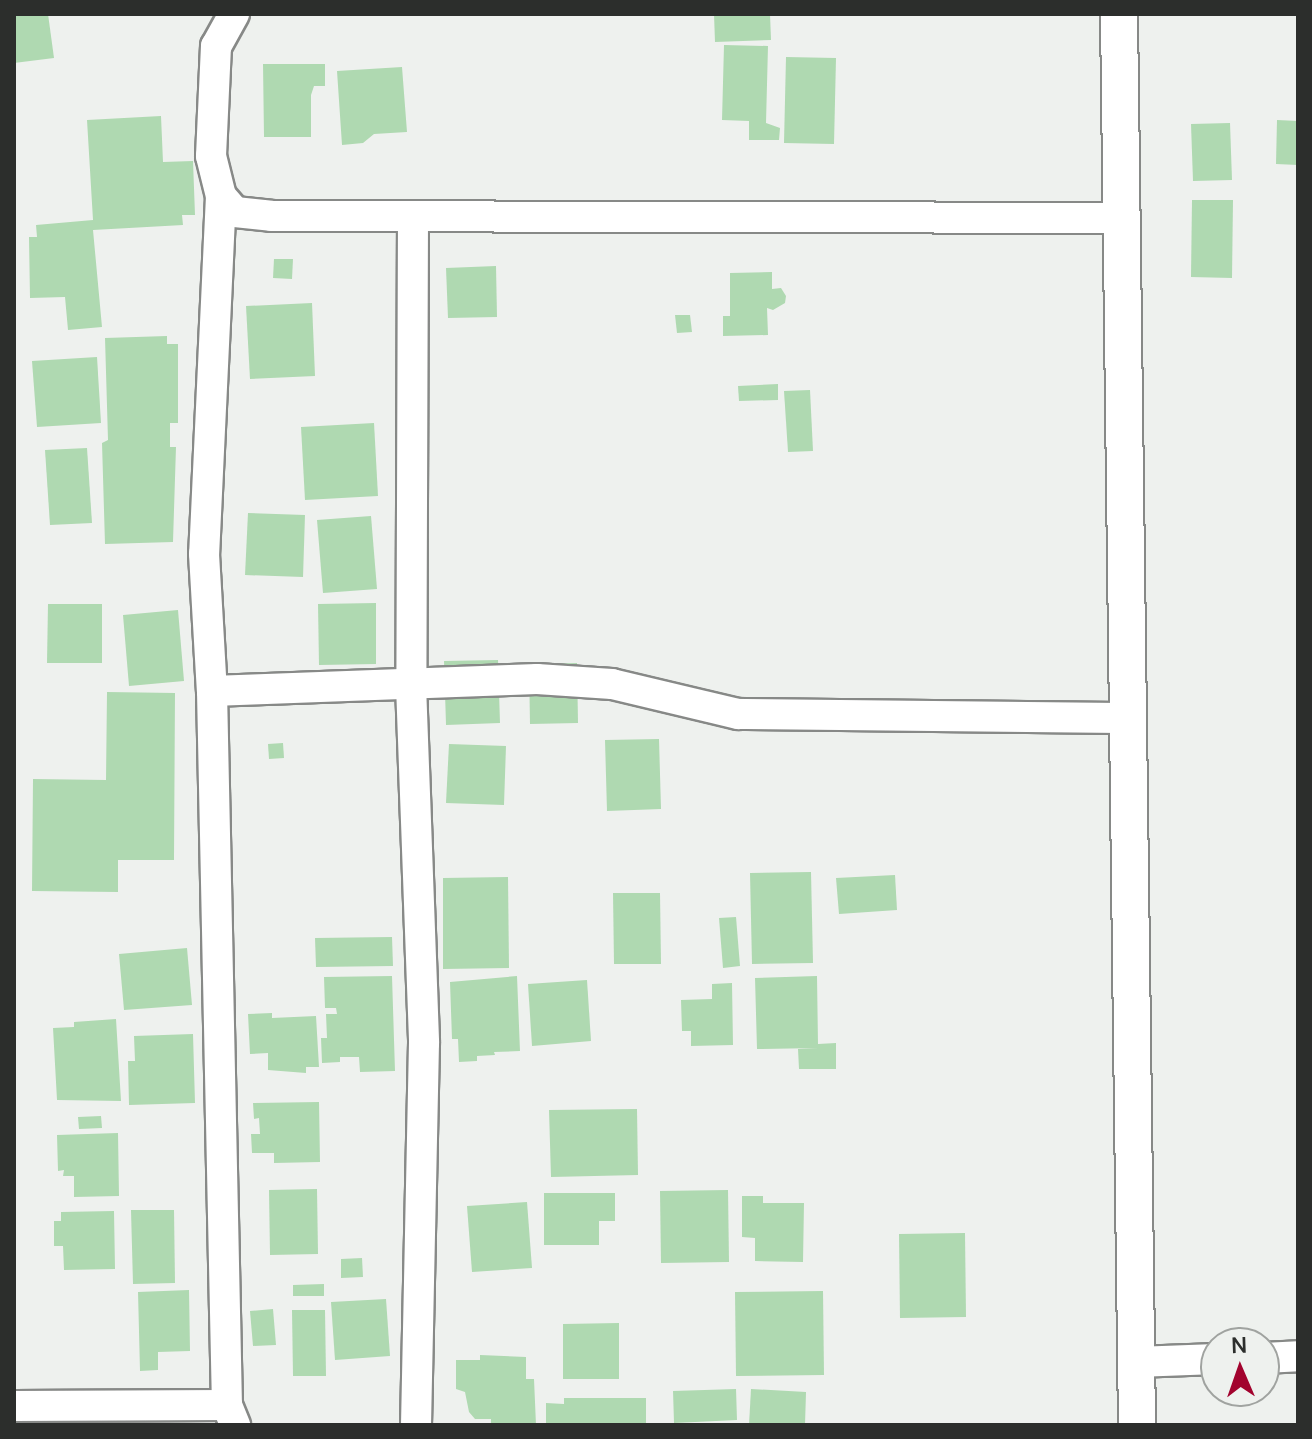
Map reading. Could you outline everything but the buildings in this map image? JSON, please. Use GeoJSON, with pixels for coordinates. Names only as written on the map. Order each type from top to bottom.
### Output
{"type":"FeatureCollection","features":[{"type":"Feature","properties":{"kind":"street"},"geometry":{"type":"LineString","coordinates":[[14,1406],[231,1415],[212,691],[204,554],[221,196],[211,156],[216,46],[234,14]]}},
{"type":"Feature","properties":{"kind":"street"},"geometry":{"type":"LineString","coordinates":[[1119,14],[1137,1425]]}},
{"type":"Feature","properties":{"kind":"street"},"geometry":{"type":"LineString","coordinates":[[221,196],[235,212],[271,216],[1120,218]]}},
{"type":"Feature","properties":{"kind":"street"},"geometry":{"type":"LineString","coordinates":[[413,217],[411,685],[424,1043],[416,1425]]}},
{"type":"Feature","properties":{"kind":"street"},"geometry":{"type":"LineString","coordinates":[[212,691],[537,679],[612,684],[738,714],[1129,718]]}},
{"type":"Feature","properties":{"kind":"street"},"geometry":{"type":"LineString","coordinates":[[1136,1362],[1200,1360]]}}]}
